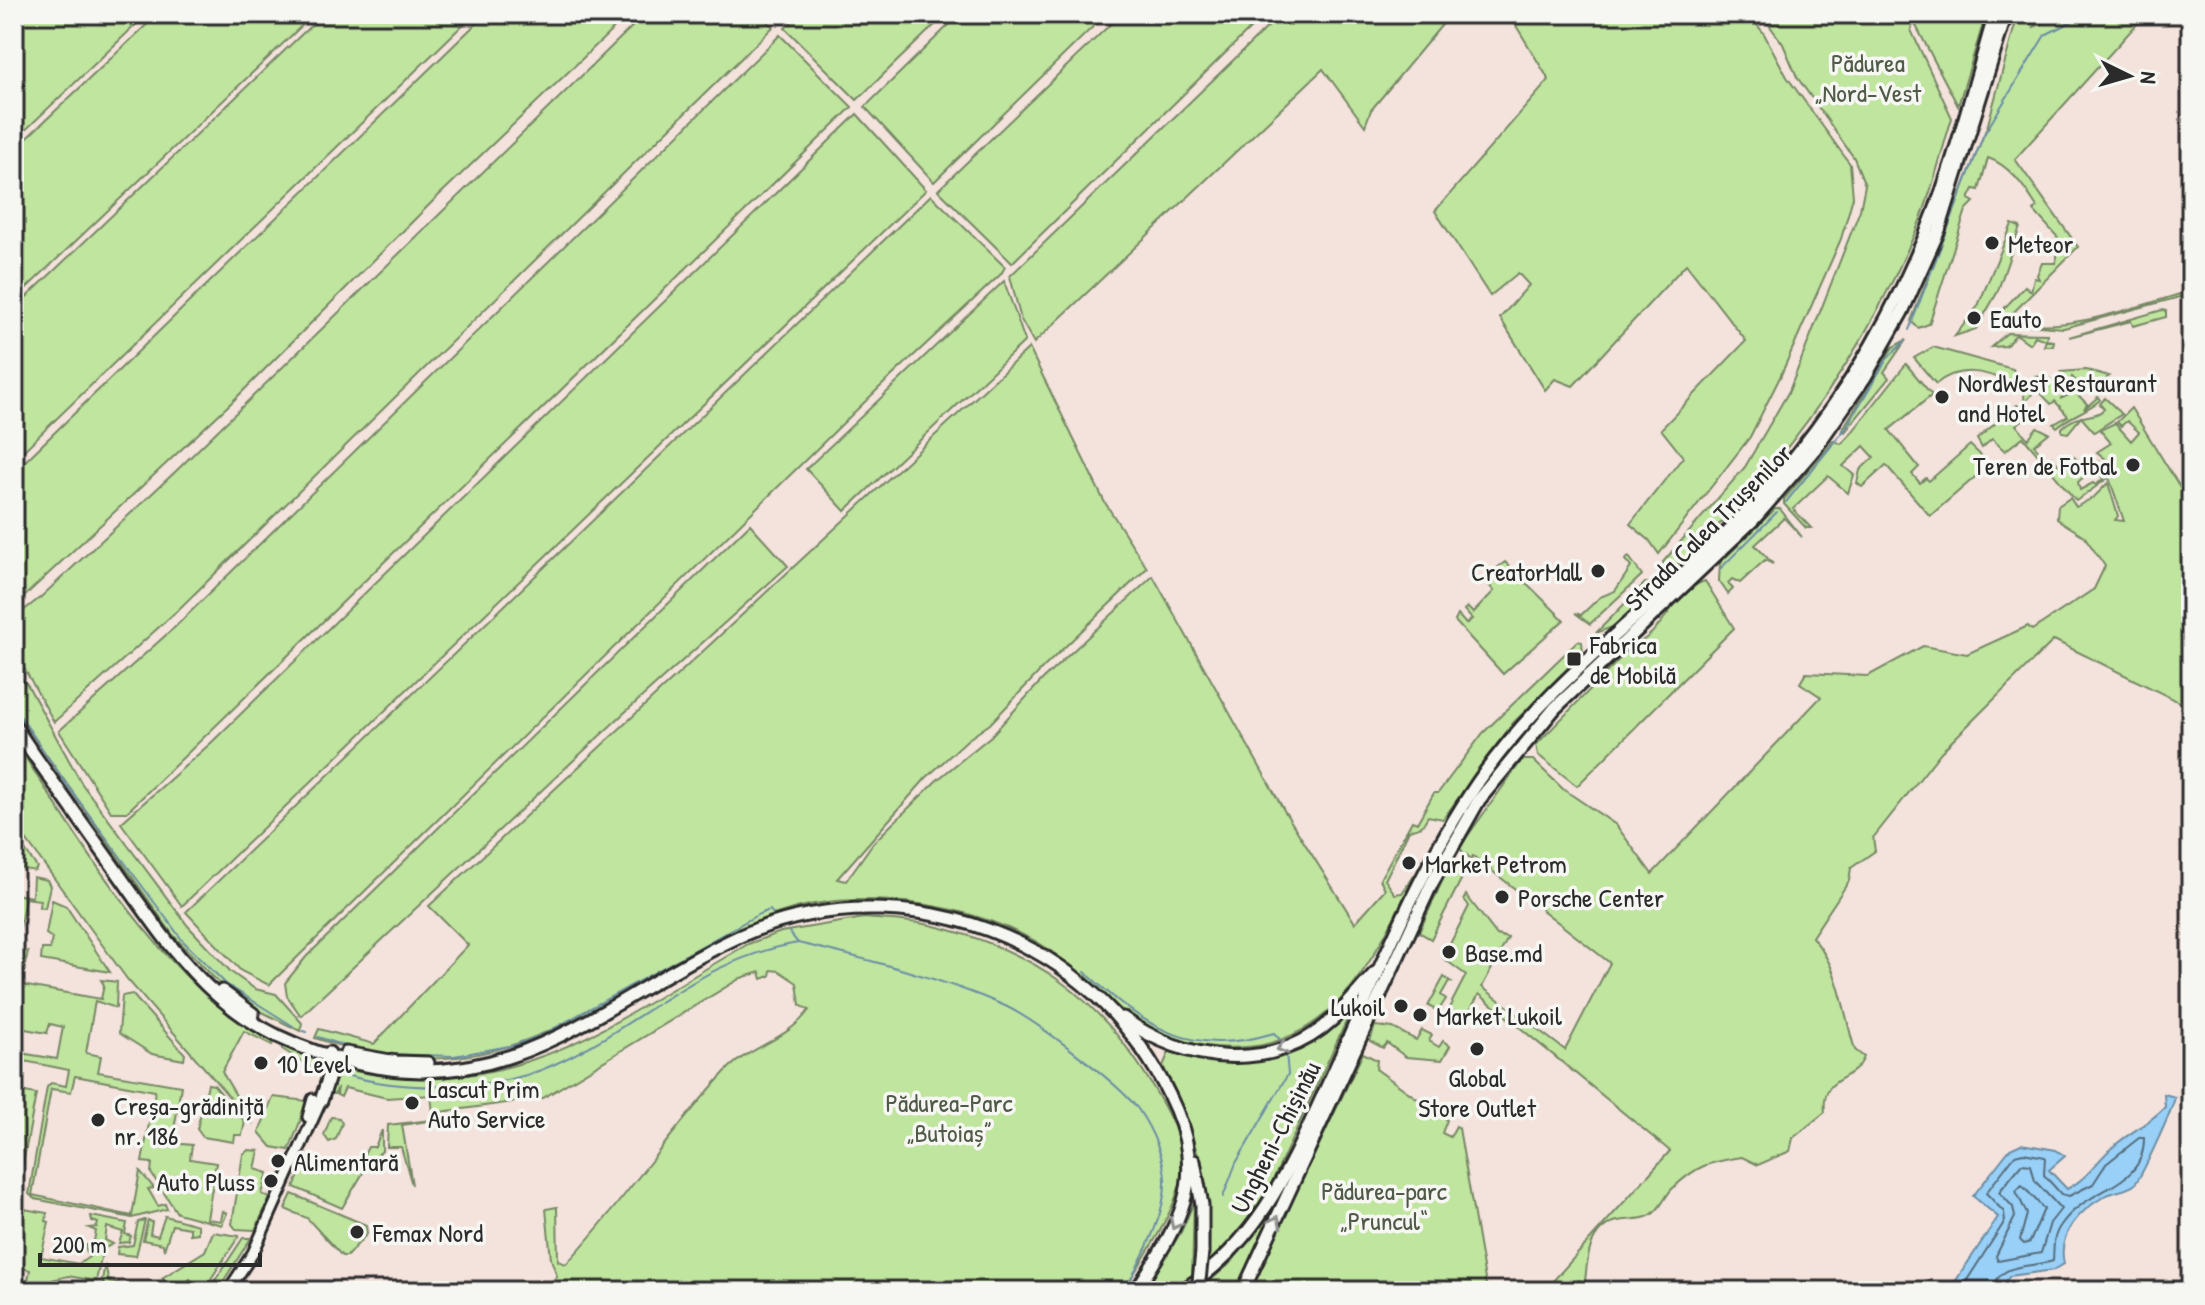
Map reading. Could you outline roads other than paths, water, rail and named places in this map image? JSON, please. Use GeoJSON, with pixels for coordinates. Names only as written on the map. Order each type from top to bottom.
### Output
{"type":"FeatureCollection","features":[{"type":"Feature","properties":{"kind":"highway","name":"Strada Calea Trușenilor"},"geometry":{"type":"LineString","coordinates":[[1361,1025],[1383,963],[1449,828],[1512,738],[1559,688],[1735,524],[1797,454],[1839,398],[1881,328],[1917,256],[1946,178],[1995,14]]}},
{"type":"Feature","properties":{"kind":"highway","name":"Strada Calea Trușenilor"},"geometry":{"type":"LineString","coordinates":[[1361,1025],[1449,849],[1499,774],[1587,676],[1764,509],[1814,450],[1865,377],[1902,312],[1939,230],[2006,14]]}},
{"type":"Feature","properties":{"kind":"highway"},"geometry":{"type":"LineString","coordinates":[[14,725],[174,953],[230,1010],[267,1035],[315,1056],[321,1062],[323,1072],[317,1098]]}},
{"type":"Feature","properties":{"kind":"highway"},"geometry":{"type":"LineString","coordinates":[[317,1098],[344,1065],[439,1074],[530,1050],[570,1034],[741,936],[786,920],[842,910],[915,912],[980,926],[1055,963],[1139,1029],[1174,1046],[1220,1058],[1250,1056],[1292,1045],[1332,1020],[1383,963]]}},
{"type":"Feature","properties":{"kind":"highway"},"geometry":{"type":"LineString","coordinates":[[152,921],[195,972],[234,1006],[333,1058]]}},
{"type":"Feature","properties":{"kind":"highway"},"geometry":{"type":"LineString","coordinates":[[152,921],[216,986],[279,1029],[364,1057],[460,1068]]}},
{"type":"Feature","properties":{"kind":"highway"},"geometry":{"type":"LineString","coordinates":[[209,990],[270,1033],[333,1058],[385,1065],[460,1068]]}},
{"type":"Feature","properties":{"kind":"highway"},"geometry":{"type":"LineString","coordinates":[[1112,1010],[1173,1103],[1190,1149],[1201,1195],[1202,1252],[1198,1291]]}},
{"type":"Feature","properties":{"kind":"highway","name":"Ungheni-Chișinău"},"geometry":{"type":"LineString","coordinates":[[1182,1291],[1228,1256],[1268,1206],[1361,1025]]}},
{"type":"Feature","properties":{"kind":"highway","name":"Ungheni-Chișinău"},"geometry":{"type":"LineString","coordinates":[[1243,1291],[1361,1025]]}},
{"type":"Feature","properties":{"kind":"highway"},"geometry":{"type":"LineString","coordinates":[[317,1098],[333,1058]]}},
{"type":"Feature","properties":{"kind":"highway"},"geometry":{"type":"LineString","coordinates":[[1136,1291],[1184,1204],[1190,1149]]}},
{"type":"Feature","properties":{"kind":"main road"},"geometry":{"type":"LineString","coordinates":[[228,1291],[253,1253],[317,1098]]}},
{"type":"Feature","properties":{"kind":"water"},"geometry":{"type":"Polygon","coordinates":[[[2164,1094],[2175,1097],[2138,1180],[2131,1187],[2105,1196],[2079,1216],[2067,1233],[2064,1264],[2054,1270],[2010,1276],[1998,1291],[1949,1291],[1998,1217],[1973,1196],[2010,1149],[2021,1144],[2056,1150],[2065,1156],[2049,1170],[2067,1189],[2114,1146],[2165,1107],[2164,1094]]]}},
{"type":"Feature","properties":{"kind":"waterway"},"geometry":{"type":"LineString","coordinates":[[1909,330],[1983,136],[2045,35],[2086,14]]}},
{"type":"Feature","properties":{"kind":"waterway"},"geometry":{"type":"LineString","coordinates":[[1786,502],[1845,429],[1887,359],[1905,341]]}},
{"type":"Feature","properties":{"kind":"waterway"},"geometry":{"type":"LineString","coordinates":[[1720,569],[1777,512]]}},
{"type":"Feature","properties":{"kind":"waterway"},"geometry":{"type":"LineString","coordinates":[[14,707],[62,778],[183,941],[226,984],[293,1026]]}},
{"type":"Feature","properties":{"kind":"waterway"},"geometry":{"type":"LineString","coordinates":[[385,1054],[454,1056],[515,1045],[544,1034],[759,914],[770,910],[773,914]]}},
{"type":"Feature","properties":{"kind":"waterway"},"geometry":{"type":"LineString","coordinates":[[789,932],[798,943],[902,970],[1003,1005],[1054,1037],[1128,1098],[1153,1134],[1163,1164],[1165,1183],[1156,1224],[1125,1291]]}},
{"type":"Feature","properties":{"kind":"waterway"},"geometry":{"type":"LineString","coordinates":[[342,1074],[420,1086],[477,1084],[530,1074],[585,1049],[671,995],[730,964],[762,951],[798,943]]}},
{"type":"Feature","properties":{"kind":"waterway"},"geometry":{"type":"LineString","coordinates":[[1085,972],[1128,1009],[1171,1033],[1218,1042],[1274,1033],[1283,1043]]}},
{"type":"Feature","properties":{"kind":"waterway"},"geometry":{"type":"LineString","coordinates":[[303,1031],[307,1032]]}},
{"type":"Feature","properties":{"kind":"waterway"},"geometry":{"type":"LineString","coordinates":[[318,1037],[355,1049]]}},
{"type":"Feature","properties":{"kind":"waterway"},"geometry":{"type":"LineString","coordinates":[[1223,1197],[1236,1163],[1288,1074],[1286,1053]]}},
{"type":"Feature","properties":{"kind":"place","name":"Meteor"},"geometry":{"type":"Point","coordinates":[1992,243]}},
{"type":"Feature","properties":{"kind":"place","name":"Eauto"},"geometry":{"type":"Point","coordinates":[1974,318]}},
{"type":"Feature","properties":{"kind":"place","name":"NordWest Restaurant and Hotel"},"geometry":{"type":"Point","coordinates":[1942,397]}},
{"type":"Feature","properties":{"kind":"place","name":"Teren de Fotbal"},"geometry":{"type":"Point","coordinates":[2133,465]}},
{"type":"Feature","properties":{"kind":"place","name":"CreatorMall"},"geometry":{"type":"Point","coordinates":[1598,571]}},
{"type":"Feature","properties":{"kind":"place","name":"Fabrica de Mobilă"},"geometry":{"type":"Point","coordinates":[1574,659]}},
{"type":"Feature","properties":{"kind":"place","name":"Market Petrom"},"geometry":{"type":"Point","coordinates":[1409,863]}},
{"type":"Feature","properties":{"kind":"place","name":"Porsche Center"},"geometry":{"type":"Point","coordinates":[1502,897]}},
{"type":"Feature","properties":{"kind":"place","name":"Base.md"},"geometry":{"type":"Point","coordinates":[1449,952]}},
{"type":"Feature","properties":{"kind":"place","name":"Lukoil"},"geometry":{"type":"Point","coordinates":[1401,1006]}},
{"type":"Feature","properties":{"kind":"place","name":"Market Lukoil"},"geometry":{"type":"Point","coordinates":[1420,1015]}},
{"type":"Feature","properties":{"kind":"place","name":"Global Store Outlet"},"geometry":{"type":"Point","coordinates":[1477,1049]}},
{"type":"Feature","properties":{"kind":"place","name":"10 Level"},"geometry":{"type":"Point","coordinates":[261,1063]}},
{"type":"Feature","properties":{"kind":"place","name":"Lascut Prim Auto Service"},"geometry":{"type":"Point","coordinates":[412,1103]}},
{"type":"Feature","properties":{"kind":"place","name":"Creșa-grădiniță nr. 186"},"geometry":{"type":"Point","coordinates":[98,1120]}},
{"type":"Feature","properties":{"kind":"place","name":"Alimentară"},"geometry":{"type":"Point","coordinates":[278,1161]}},
{"type":"Feature","properties":{"kind":"place","name":"Auto Pluss"},"geometry":{"type":"Point","coordinates":[271,1181]}},
{"type":"Feature","properties":{"kind":"place","name":"Femax Nord"},"geometry":{"type":"Point","coordinates":[357,1232]}},
{"type":"Feature","properties":{"kind":"park label","name":"Pădurea „Nord-Vest"},"geometry":{"type":"Point","coordinates":[1868,77]}},
{"type":"Feature","properties":{"kind":"park label","name":"Pădurea-Parc „Butoiaș”"},"geometry":{"type":"Point","coordinates":[949,1117]}},
{"type":"Feature","properties":{"kind":"park label","name":"Pădurea-parc „Pruncul“"},"geometry":{"type":"Point","coordinates":[1384,1205]}}]}
